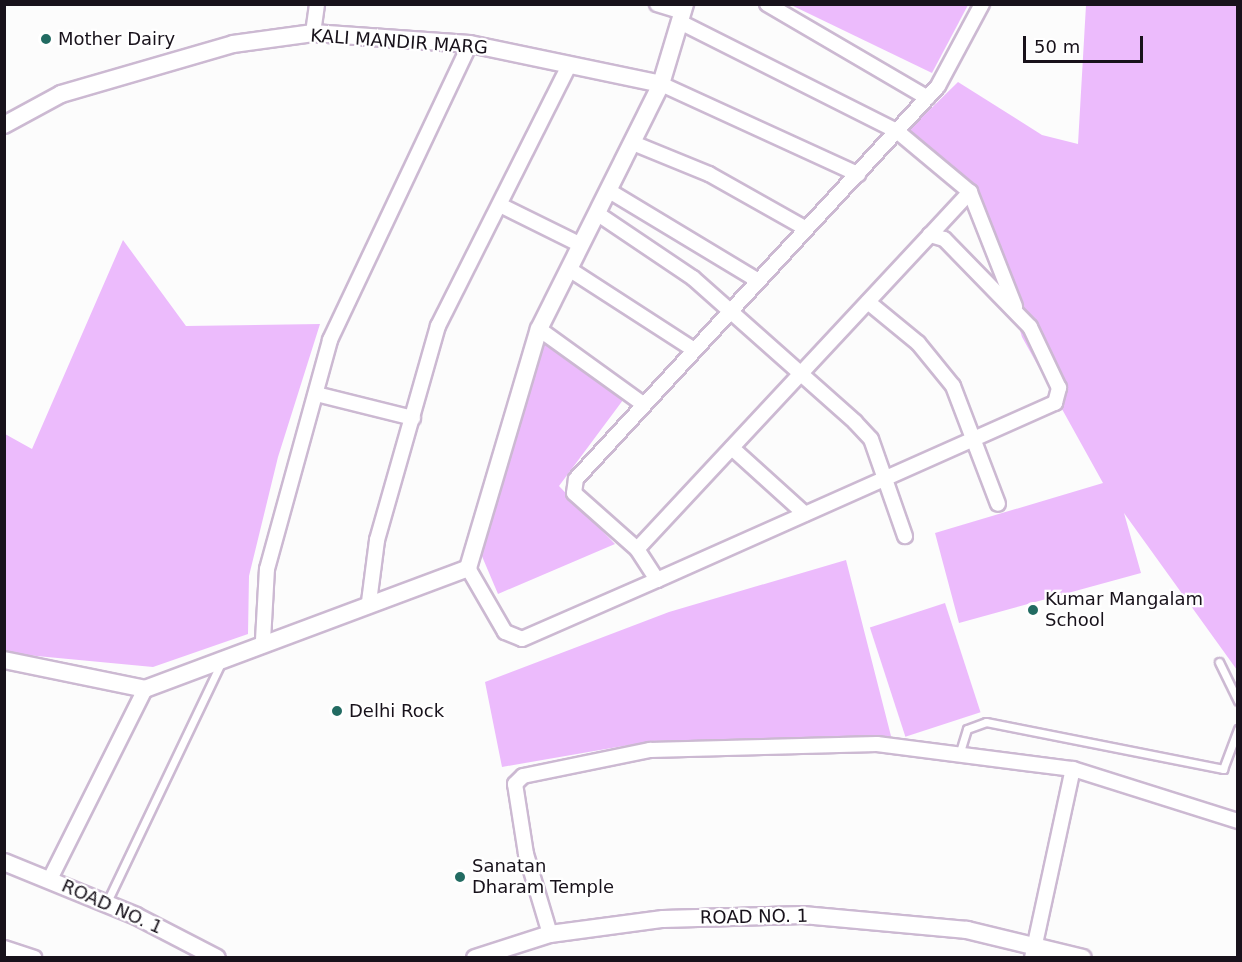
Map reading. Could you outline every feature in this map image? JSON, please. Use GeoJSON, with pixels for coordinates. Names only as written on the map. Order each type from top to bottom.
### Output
{"type":"FeatureCollection","features":[{"type":"Feature","properties":{"kind":"street"},"geometry":{"type":"LineString","coordinates":[[313,33],[317,4]]}},
{"type":"Feature","properties":{"kind":"street"},"geometry":{"type":"LineString","coordinates":[[657,4],[683,13],[897,131],[970,192],[1017,310],[1042,349],[1059,400],[975,440],[522,639],[506,632],[468,568],[539,329],[610,192],[661,84],[683,13]]}},
{"type":"Feature","properties":{"kind":"street"},"geometry":{"type":"LineString","coordinates":[[767,4],[928,98]]}},
{"type":"Feature","properties":{"kind":"street"},"geometry":{"type":"LineString","coordinates":[[657,580],[637,549],[573,486],[755,279],[858,174],[928,98],[963,48],[982,4]]}},
{"type":"Feature","properties":{"kind":"street","name":"KALI MANDIR MARG"},"geometry":{"type":"LineString","coordinates":[[4,125],[62,94],[233,44],[313,33],[470,44],[661,84]]}},
{"type":"Feature","properties":{"kind":"street"},"geometry":{"type":"LineString","coordinates":[[263,640],[267,569],[343,303],[470,44]]}},
{"type":"Feature","properties":{"kind":"street"},"geometry":{"type":"LineString","coordinates":[[369,602],[377,540],[438,326],[569,65]]}},
{"type":"Feature","properties":{"kind":"street"},"geometry":{"type":"LineString","coordinates":[[661,84],[858,174]]}},
{"type":"Feature","properties":{"kind":"street"},"geometry":{"type":"LineString","coordinates":[[633,143],[709,174],[805,228]]}},
{"type":"Feature","properties":{"kind":"street"},"geometry":{"type":"LineString","coordinates":[[610,192],[755,279]]}},
{"type":"Feature","properties":{"kind":"street"},"geometry":{"type":"LineString","coordinates":[[637,549],[970,192]]}},
{"type":"Feature","properties":{"kind":"street"},"geometry":{"type":"LineString","coordinates":[[500,205],[582,244]]}},
{"type":"Feature","properties":{"kind":"street"},"geometry":{"type":"LineString","coordinates":[[598,214],[729,309],[871,439],[883,479],[905,536]]}},
{"type":"Feature","properties":{"kind":"street"},"geometry":{"type":"LineString","coordinates":[[930,235],[944,239],[1017,310]]}},
{"type":"Feature","properties":{"kind":"street"},"geometry":{"type":"LineString","coordinates":[[569,269],[693,350]]}},
{"type":"Feature","properties":{"kind":"street"},"geometry":{"type":"LineString","coordinates":[[868,302],[937,363],[975,440],[998,504]]}},
{"type":"Feature","properties":{"kind":"street"},"geometry":{"type":"LineString","coordinates":[[539,329],[643,404]]}},
{"type":"Feature","properties":{"kind":"street"},"geometry":{"type":"LineString","coordinates":[[316,394],[413,418]]}},
{"type":"Feature","properties":{"kind":"street"},"geometry":{"type":"LineString","coordinates":[[732,448],[805,514]]}},
{"type":"Feature","properties":{"kind":"street"},"geometry":{"type":"LineString","coordinates":[[4,660],[145,689],[263,640],[468,568]]}},
{"type":"Feature","properties":{"kind":"street"},"geometry":{"type":"LineString","coordinates":[[50,879],[145,689]]}},
{"type":"Feature","properties":{"kind":"street"},"geometry":{"type":"LineString","coordinates":[[549,934],[513,794],[523,776],[650,750],[774,744],[877,744],[1073,769],[1238,821]]}},
{"type":"Feature","properties":{"kind":"street"},"geometry":{"type":"LineString","coordinates":[[1034,950],[1073,769]]}},
{"type":"Feature","properties":{"kind":"street","name":"ROAD NO. 1"},"geometry":{"type":"LineString","coordinates":[[4,862],[50,879],[217,957]]}},
{"type":"Feature","properties":{"kind":"street","name":"ROAD NO. 1"},"geometry":{"type":"LineString","coordinates":[[475,957],[549,934],[663,920],[803,915],[967,930],[1034,950],[1083,957]]}},
{"type":"Feature","properties":{"kind":"street"},"geometry":{"type":"LineString","coordinates":[[4,948],[34,957]]}},
{"type":"Feature","properties":{"kind":"lane"},"geometry":{"type":"LineString","coordinates":[[106,904],[224,657]]}},
{"type":"Feature","properties":{"kind":"lane"},"geometry":{"type":"LineString","coordinates":[[1219,662],[1238,701]]}},
{"type":"Feature","properties":{"kind":"lane"},"geometry":{"type":"LineString","coordinates":[[959,755],[967,729],[986,722],[1223,770],[1238,729]]}},
{"type":"Feature","properties":{"kind":"shaded area"},"geometry":{"type":"Polygon","coordinates":[[[968,4],[932,73],[791,5],[968,4]]]}},
{"type":"Feature","properties":{"kind":"shaded area"},"geometry":{"type":"Polygon","coordinates":[[[1086,5],[1237,5],[1237,670],[1124,513],[1141,573],[959,623],[935,533],[1103,483],[1022,337],[985,216],[908,131],[958,82],[1042,135],[1078,144],[1086,5]]]}},
{"type":"Feature","properties":{"kind":"shaded area"},"geometry":{"type":"Polygon","coordinates":[[[123,240],[186,326],[320,324],[278,457],[249,576],[248,634],[153,667],[5,653],[5,434],[32,449],[123,240]]]}},
{"type":"Feature","properties":{"kind":"shaded area"},"geometry":{"type":"Polygon","coordinates":[[[545,338],[626,396],[559,486],[615,544],[498,594],[481,554],[508,445],[545,338]]]}},
{"type":"Feature","properties":{"kind":"shaded area"},"geometry":{"type":"Polygon","coordinates":[[[846,560],[891,736],[652,741],[502,767],[485,682],[669,612],[846,560]]]}},
{"type":"Feature","properties":{"kind":"shaded area"},"geometry":{"type":"Polygon","coordinates":[[[945,603],[981,712],[905,737],[870,627],[945,603]]]}},
{"type":"Feature","properties":{"kind":"place","name":"Mother Dairy"},"geometry":{"type":"Point","coordinates":[46,39]}},
{"type":"Feature","properties":{"kind":"place","name":"Kumar Mangalam School"},"geometry":{"type":"Point","coordinates":[1033,610]}},
{"type":"Feature","properties":{"kind":"place","name":"Delhi Rock"},"geometry":{"type":"Point","coordinates":[337,711]}},
{"type":"Feature","properties":{"kind":"place","name":"Sanatan Dharam Temple"},"geometry":{"type":"Point","coordinates":[460,877]}}]}
